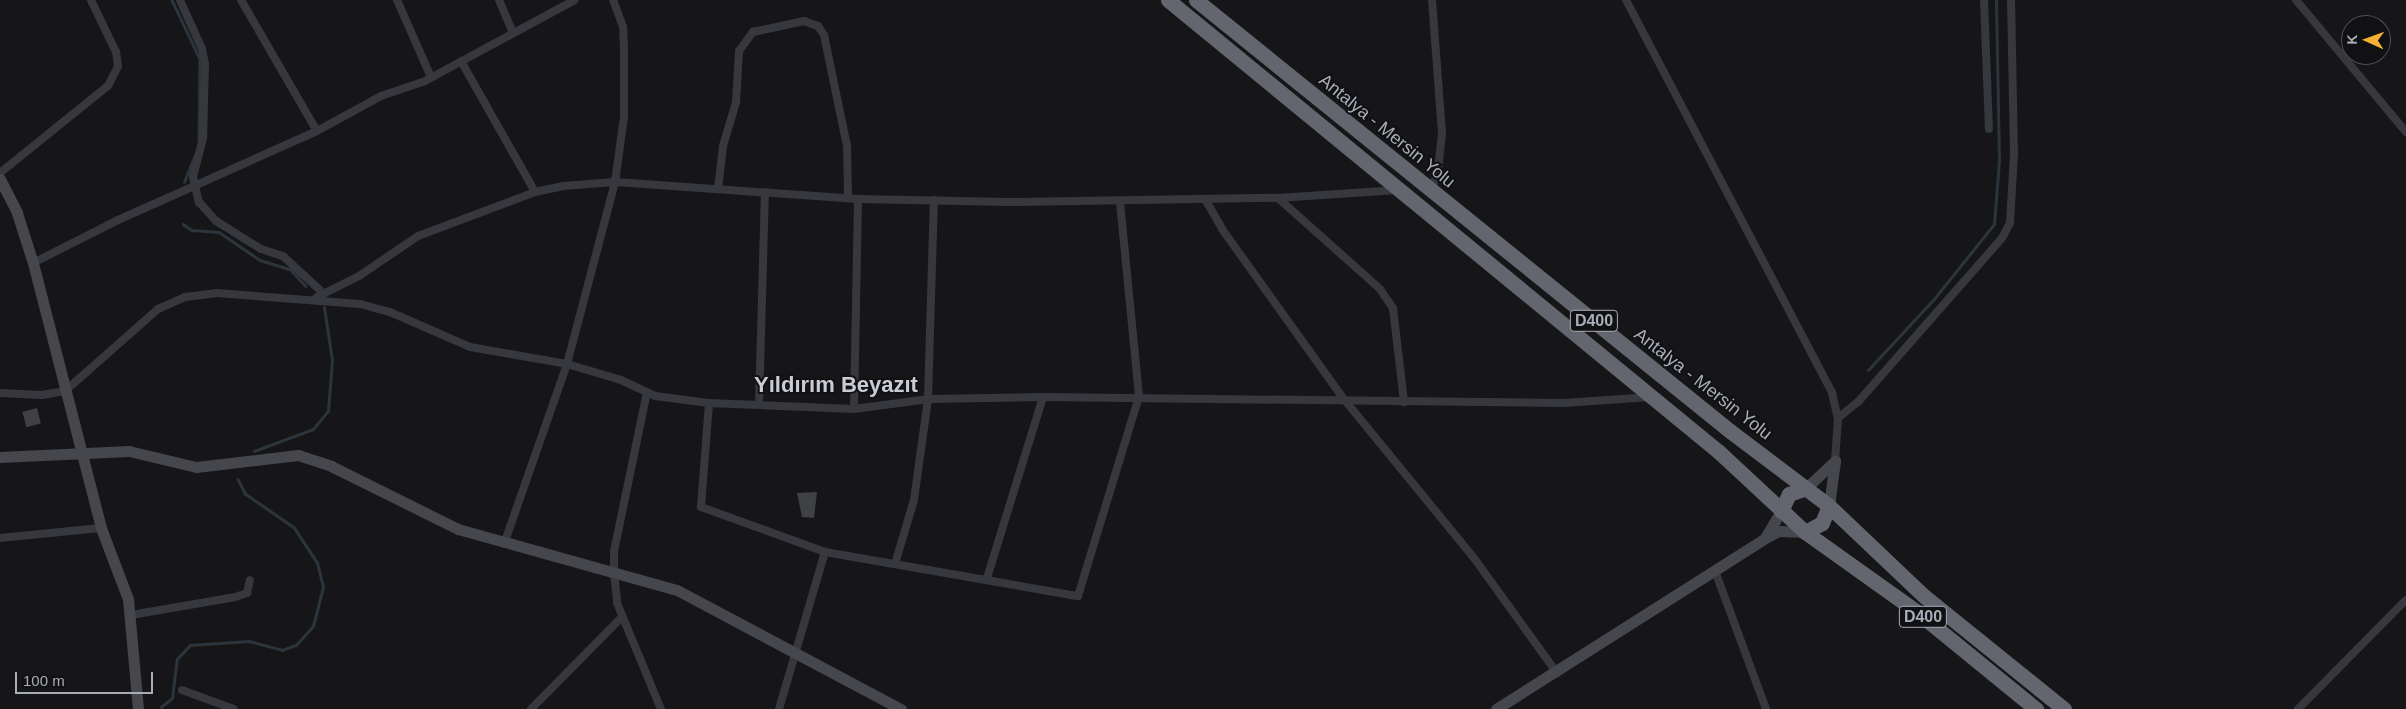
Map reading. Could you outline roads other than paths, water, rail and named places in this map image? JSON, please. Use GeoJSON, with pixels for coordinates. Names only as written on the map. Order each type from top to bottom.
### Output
{"type":"FeatureCollection","features":[{"type":"Feature","properties":{"kind":"highway","name":"Antalya - Mersin Yolu"},"geometry":{"type":"LineString","coordinates":[[1168,0],[1719,452],[1805,532],[1917,612],[2036,709]]}},
{"type":"Feature","properties":{"kind":"highway","name":"Antalya - Mersin Yolu"},"geometry":{"type":"LineString","coordinates":[[1196,0],[1431,190],[1829,506],[1924,596],[2064,709]]}},
{"type":"Feature","properties":{"kind":"highway"},"geometry":{"type":"LineString","coordinates":[[1781,511],[1789,494],[1806,488]]}},
{"type":"Feature","properties":{"kind":"highway"},"geometry":{"type":"LineString","coordinates":[[1805,532],[1822,524],[1829,506]]}},
{"type":"Feature","properties":{"kind":"street"},"geometry":{"type":"LineString","coordinates":[[0,174],[108,86],[118,66],[116,52],[91,0]]}},
{"type":"Feature","properties":{"kind":"street"},"geometry":{"type":"LineString","coordinates":[[180,0],[202,49],[205,64],[203,138],[194,173],[195,189],[202,208],[211,217],[260,249],[283,256],[320,296]]}},
{"type":"Feature","properties":{"kind":"street"},"geometry":{"type":"LineString","coordinates":[[241,0],[317,131]]}},
{"type":"Feature","properties":{"kind":"street"},"geometry":{"type":"LineString","coordinates":[[397,0],[431,77]]}},
{"type":"Feature","properties":{"kind":"street"},"geometry":{"type":"LineString","coordinates":[[499,0],[513,33]]}},
{"type":"Feature","properties":{"kind":"street"},"geometry":{"type":"LineString","coordinates":[[33,263],[118,220],[195,189],[317,131],[381,96],[431,77],[575,0]]}},
{"type":"Feature","properties":{"kind":"street"},"geometry":{"type":"LineString","coordinates":[[504,544],[567,364],[614,182],[624,117],[624,61],[623,27],[613,0]]}},
{"type":"Feature","properties":{"kind":"street"},"geometry":{"type":"LineString","coordinates":[[1431,190],[1438,171],[1442,133],[1432,0]]}},
{"type":"Feature","properties":{"kind":"street"},"geometry":{"type":"LineString","coordinates":[[1626,0],[1823,374],[1838,418],[1829,506]]}},
{"type":"Feature","properties":{"kind":"street"},"geometry":{"type":"LineString","coordinates":[[1984,0],[1989,129]]}},
{"type":"Feature","properties":{"kind":"street"},"geometry":{"type":"LineString","coordinates":[[1838,418],[1858,402],[2002,238],[2010,223],[2014,154],[2011,0]]}},
{"type":"Feature","properties":{"kind":"street"},"geometry":{"type":"LineString","coordinates":[[2296,0],[2406,132]]}},
{"type":"Feature","properties":{"kind":"street"},"geometry":{"type":"LineString","coordinates":[[718,189],[723,146],[736,102],[739,51],[753,32],[804,21],[818,26],[824,34],[847,146],[848,195]]}},
{"type":"Feature","properties":{"kind":"street"},"geometry":{"type":"LineString","coordinates":[[462,61],[535,192]]}},
{"type":"Feature","properties":{"kind":"street"},"geometry":{"type":"LineString","coordinates":[[0,179],[17,212],[33,263],[100,528],[130,615],[138,709]]}},
{"type":"Feature","properties":{"kind":"street"},"geometry":{"type":"LineString","coordinates":[[320,296],[359,276],[418,236],[535,192],[614,182],[765,192],[848,195],[858,199],[934,200],[1120,201],[1278,198],[1400,190]]}},
{"type":"Feature","properties":{"kind":"street"},"geometry":{"type":"LineString","coordinates":[[759,404],[765,192]]}},
{"type":"Feature","properties":{"kind":"street"},"geometry":{"type":"LineString","coordinates":[[1278,198],[1380,289],[1393,308],[1404,402]]}},
{"type":"Feature","properties":{"kind":"street"},"geometry":{"type":"LineString","coordinates":[[854,409],[858,199]]}},
{"type":"Feature","properties":{"kind":"street"},"geometry":{"type":"LineString","coordinates":[[1205,199],[1222,229],[1343,398],[1474,558],[1557,673]]}},
{"type":"Feature","properties":{"kind":"street"},"geometry":{"type":"LineString","coordinates":[[895,564],[914,500],[928,399],[934,200]]}},
{"type":"Feature","properties":{"kind":"street"},"geometry":{"type":"LineString","coordinates":[[709,403],[701,507],[825,552],[987,578],[1078,596],[1139,396],[1120,201]]}},
{"type":"Feature","properties":{"kind":"street"},"geometry":{"type":"LineString","coordinates":[[0,393],[42,395],[65,391],[137,324],[158,308],[185,298],[216,293],[320,296],[390,312],[470,347],[567,364],[620,380],[647,392],[709,403],[854,409],[928,399],[1043,396],[1343,398],[1404,402],[1564,403],[1651,396]]}},
{"type":"Feature","properties":{"kind":"street"},"geometry":{"type":"LineString","coordinates":[[647,392],[614,551],[614,572],[622,617],[661,709]]}},
{"type":"Feature","properties":{"kind":"street"},"geometry":{"type":"LineString","coordinates":[[987,578],[1043,396]]}},
{"type":"Feature","properties":{"kind":"street"},"geometry":{"type":"LineString","coordinates":[[0,457],[80,455],[129,451],[196,467],[298,455],[331,466],[440,522],[504,544],[677,590],[796,650],[901,709]]}},
{"type":"Feature","properties":{"kind":"street"},"geometry":{"type":"LineString","coordinates":[[1806,488],[1834,461]]}},
{"type":"Feature","properties":{"kind":"street"},"geometry":{"type":"LineString","coordinates":[[1765,538],[1781,511]]}},
{"type":"Feature","properties":{"kind":"street"},"geometry":{"type":"LineString","coordinates":[[0,538],[100,528]]}},
{"type":"Feature","properties":{"kind":"street"},"geometry":{"type":"LineString","coordinates":[[1496,709],[1557,673],[1765,538],[1779,531],[1805,532]]}},
{"type":"Feature","properties":{"kind":"street"},"geometry":{"type":"LineString","coordinates":[[779,709],[825,552]]}},
{"type":"Feature","properties":{"kind":"street"},"geometry":{"type":"LineString","coordinates":[[1714,571],[1766,709]]}},
{"type":"Feature","properties":{"kind":"street"},"geometry":{"type":"LineString","coordinates":[[130,615],[234,597],[246,593],[250,580]]}},
{"type":"Feature","properties":{"kind":"street"},"geometry":{"type":"LineString","coordinates":[[2298,709],[2406,600]]}},
{"type":"Feature","properties":{"kind":"street"},"geometry":{"type":"LineString","coordinates":[[531,709],[622,617]]}},
{"type":"Feature","properties":{"kind":"street"},"geometry":{"type":"LineString","coordinates":[[182,690],[234,709]]}},
{"type":"Feature","properties":{"kind":"waterway"},"geometry":{"type":"LineString","coordinates":[[172,0],[200,59],[199,140]]}},
{"type":"Feature","properties":{"kind":"waterway"},"geometry":{"type":"LineString","coordinates":[[1868,370],[1934,299],[1994,224],[1999,160],[1996,0]]}},
{"type":"Feature","properties":{"kind":"waterway"},"geometry":{"type":"LineString","coordinates":[[184,182],[196,152]]}},
{"type":"Feature","properties":{"kind":"waterway"},"geometry":{"type":"LineString","coordinates":[[183,224],[192,230],[219,232],[260,260],[290,269],[306,286]]}},
{"type":"Feature","properties":{"kind":"waterway"},"geometry":{"type":"LineString","coordinates":[[254,451],[313,429],[328,411],[332,360],[324,308]]}},
{"type":"Feature","properties":{"kind":"waterway"},"geometry":{"type":"LineString","coordinates":[[161,707],[172,698],[177,659],[190,645],[249,641],[282,650],[296,645],[313,626],[323,587],[317,563],[294,528],[245,494],[238,480]]}},
{"type":"Feature","properties":{"kind":"district","name":"Yıldırım Beyazıt"},"geometry":{"type":"Point","coordinates":[836,385]}}]}
